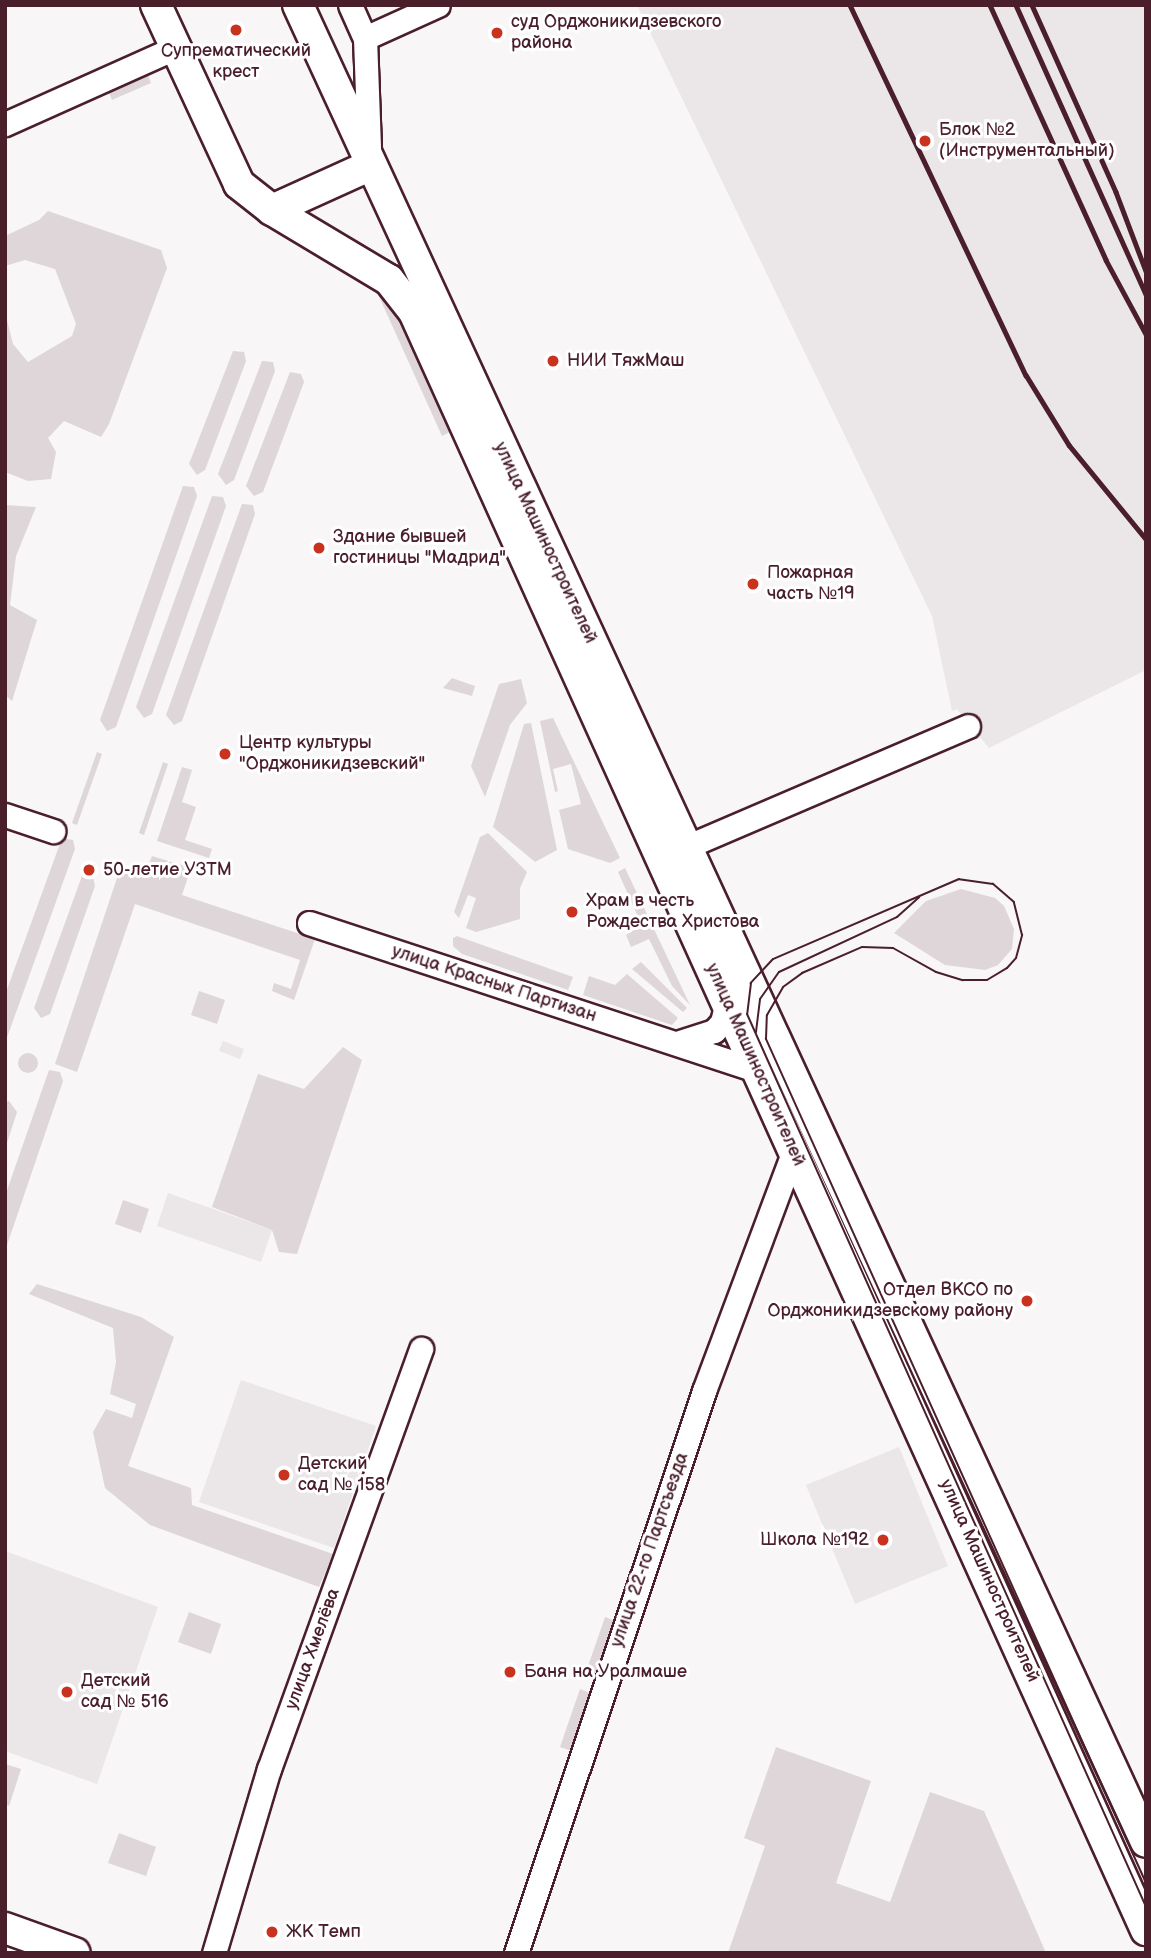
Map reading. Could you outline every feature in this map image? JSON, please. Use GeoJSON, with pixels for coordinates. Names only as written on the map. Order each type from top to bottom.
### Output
{"type":"FeatureCollection","features":[{"type":"Feature","properties":{"kind":"main road","name":"улица Машиностроителей"},"geometry":{"type":"LineString","coordinates":[[156,5],[228,168],[247,192],[272,210],[389,280],[414,312],[1146,1842]]}},
{"type":"Feature","properties":{"kind":"main road","name":"улица Машиностроителей"},"geometry":{"type":"LineString","coordinates":[[298,5],[674,852],[727,1002],[1146,1930]]}},
{"type":"Feature","properties":{"kind":"main road"},"geometry":{"type":"LineString","coordinates":[[272,210],[369,166]]}},
{"type":"Feature","properties":{"kind":"main road"},"geometry":{"type":"LineString","coordinates":[[5,1928],[75,1953]]}},
{"type":"Feature","properties":{"kind":"street"},"geometry":{"type":"LineString","coordinates":[[350,5],[365,38],[369,166]]}},
{"type":"Feature","properties":{"kind":"street"},"geometry":{"type":"LineString","coordinates":[[365,38],[438,5]]}},
{"type":"Feature","properties":{"kind":"street"},"geometry":{"type":"LineString","coordinates":[[5,124],[175,48]]}},
{"type":"Feature","properties":{"kind":"street"},"geometry":{"type":"LineString","coordinates":[[674,852],[968,726]]}},
{"type":"Feature","properties":{"kind":"street"},"geometry":{"type":"LineString","coordinates":[[5,815],[53,831]]}},
{"type":"Feature","properties":{"kind":"street","name":"улица Красных Партизан"},"geometry":{"type":"LineString","coordinates":[[309,923],[680,1042],[758,1071]]}},
{"type":"Feature","properties":{"kind":"street"},"geometry":{"type":"LineString","coordinates":[[680,1042],[715,1031],[723,1022],[727,1002]]}},
{"type":"Feature","properties":{"kind":"street","name":"улица 22-го Партсъезда"},"geometry":{"type":"LineString","coordinates":[[516,1953],[704,1391],[794,1150]]}},
{"type":"Feature","properties":{"kind":"street","name":"улица Хмелёва"},"geometry":{"type":"LineString","coordinates":[[214,1953],[269,1769],[421,1349]]}},
{"type":"Feature","properties":{"kind":"shaded area"},"geometry":{"type":"Polygon","coordinates":[[[637,5],[1146,5],[1146,670],[989,748],[957,709],[952,711],[932,616],[637,5]]]}},
{"type":"Feature","properties":{"kind":"shaded area"},"geometry":{"type":"Polygon","coordinates":[[[147,73],[151,83],[112,100],[108,90],[147,73]]]}},
{"type":"Feature","properties":{"kind":"shaded area"},"geometry":{"type":"Polygon","coordinates":[[[48,211],[161,250],[167,268],[109,424],[101,437],[64,421],[48,438],[56,452],[51,479],[28,481],[5,472],[5,312],[13,344],[28,362],[72,336],[76,324],[55,269],[25,260],[5,266],[5,236],[39,220],[48,211]]]}},
{"type":"Feature","properties":{"kind":"shaded area"},"geometry":{"type":"Polygon","coordinates":[[[382,290],[389,297],[450,432],[442,436],[377,292],[382,290]]]}},
{"type":"Feature","properties":{"kind":"shaded area"},"geometry":{"type":"Polygon","coordinates":[[[233,351],[244,352],[246,361],[205,470],[197,475],[189,464],[233,351]]]}},
{"type":"Feature","properties":{"kind":"shaded area"},"geometry":{"type":"Polygon","coordinates":[[[262,361],[273,362],[275,371],[234,480],[226,485],[218,474],[262,361]]]}},
{"type":"Feature","properties":{"kind":"shaded area"},"geometry":{"type":"Polygon","coordinates":[[[290,372],[301,374],[304,382],[263,492],[254,496],[246,486],[290,372]]]}},
{"type":"Feature","properties":{"kind":"shaded area"},"geometry":{"type":"Polygon","coordinates":[[[183,486],[194,487],[197,496],[116,727],[107,731],[100,720],[183,486]]]}},
{"type":"Feature","properties":{"kind":"shaded area"},"geometry":{"type":"Polygon","coordinates":[[[212,496],[223,497],[226,506],[152,714],[144,718],[136,707],[212,496]]]}},
{"type":"Feature","properties":{"kind":"shaded area"},"geometry":{"type":"Polygon","coordinates":[[[242,504],[253,505],[255,514],[182,721],[174,725],[166,715],[242,504]]]}},
{"type":"Feature","properties":{"kind":"shaded area"},"geometry":{"type":"Polygon","coordinates":[[[5,505],[36,507],[16,556],[10,605],[37,620],[12,701],[5,695],[5,505]]]}},
{"type":"Feature","properties":{"kind":"shaded area"},"geometry":{"type":"Polygon","coordinates":[[[452,678],[475,686],[472,696],[443,688],[452,678]]]}},
{"type":"Feature","properties":{"kind":"shaded area"},"geometry":{"type":"Polygon","coordinates":[[[521,679],[527,703],[510,725],[485,797],[471,766],[499,684],[521,679]]]}},
{"type":"Feature","properties":{"kind":"shaded area"},"geometry":{"type":"Polygon","coordinates":[[[553,718],[620,858],[610,863],[568,849],[559,810],[581,804],[571,764],[553,769],[558,791],[555,792],[540,721],[553,718]]]}},
{"type":"Feature","properties":{"kind":"shaded area"},"geometry":{"type":"Polygon","coordinates":[[[531,723],[557,850],[535,862],[493,827],[524,724],[531,723]]]}},
{"type":"Feature","properties":{"kind":"shaded area"},"geometry":{"type":"Polygon","coordinates":[[[97,752],[102,754],[77,825],[72,823],[97,752]]]}},
{"type":"Feature","properties":{"kind":"shaded area"},"geometry":{"type":"Polygon","coordinates":[[[163,762],[168,764],[144,835],[139,833],[163,762]]]}},
{"type":"Feature","properties":{"kind":"shaded area"},"geometry":{"type":"Polygon","coordinates":[[[182,767],[192,770],[182,802],[196,807],[185,840],[212,849],[209,858],[157,841],[182,767]]]}},
{"type":"Feature","properties":{"kind":"shaded area"},"geometry":{"type":"Polygon","coordinates":[[[488,833],[527,872],[520,888],[520,919],[476,932],[466,928],[476,898],[468,895],[459,918],[454,912],[480,837],[488,833]]]}},
{"type":"Feature","properties":{"kind":"shaded area"},"geometry":{"type":"Polygon","coordinates":[[[62,838],[73,840],[75,849],[5,1043],[5,995],[62,838]]]}},
{"type":"Feature","properties":{"kind":"shaded area"},"geometry":{"type":"Polygon","coordinates":[[[152,856],[191,868],[182,895],[315,939],[294,1000],[272,991],[274,983],[291,989],[300,960],[135,904],[77,1072],[55,1064],[120,869],[144,877],[152,856]]]}},
{"type":"Feature","properties":{"kind":"shaded area"},"geometry":{"type":"Polygon","coordinates":[[[625,868],[690,1005],[672,986],[649,939],[631,947],[626,935],[639,927],[640,921],[618,872],[625,868]]]}},
{"type":"Feature","properties":{"kind":"shaded area"},"geometry":{"type":"Polygon","coordinates":[[[82,876],[93,877],[95,886],[50,1014],[41,1018],[34,1008],[82,876]]]}},
{"type":"Feature","properties":{"kind":"shaded area"},"geometry":{"type":"Polygon","coordinates":[[[961,889],[995,898],[1004,906],[1014,929],[1012,949],[998,965],[985,970],[945,965],[894,933],[926,901],[961,889]]]}},
{"type":"Feature","properties":{"kind":"shaded area"},"geometry":{"type":"Polygon","coordinates":[[[457,936],[573,977],[568,990],[462,954],[453,946],[453,938],[457,936]]]}},
{"type":"Feature","properties":{"kind":"shaded area"},"geometry":{"type":"Polygon","coordinates":[[[641,962],[687,1008],[683,1012],[632,969],[641,962]]]}},
{"type":"Feature","properties":{"kind":"shaded area"},"geometry":{"type":"Polygon","coordinates":[[[627,974],[678,1018],[672,1025],[583,995],[589,976],[615,985],[627,974]]]}},
{"type":"Feature","properties":{"kind":"shaded area"},"geometry":{"type":"Polygon","coordinates":[[[199,991],[225,1000],[217,1024],[191,1015],[199,991]]]}},
{"type":"Feature","properties":{"kind":"shaded area"},"geometry":{"type":"Polygon","coordinates":[[[223,1041],[244,1049],[240,1059],[219,1051],[223,1041]]]}},
{"type":"Feature","properties":{"kind":"shaded area"},"geometry":{"type":"Polygon","coordinates":[[[343,1047],[362,1060],[297,1254],[279,1252],[272,1230],[212,1207],[258,1074],[304,1089],[343,1047]]]}},
{"type":"Feature","properties":{"kind":"shaded area"},"geometry":{"type":"Polygon","coordinates":[[[28,1053],[35,1056],[38,1063],[35,1070],[28,1073],[21,1070],[18,1063],[21,1056],[28,1053]]]}},
{"type":"Feature","properties":{"kind":"shaded area"},"geometry":{"type":"Polygon","coordinates":[[[49,1070],[60,1072],[63,1081],[5,1251],[5,1196],[49,1070]]]}},
{"type":"Feature","properties":{"kind":"shaded area"},"geometry":{"type":"Polygon","coordinates":[[[9,1101],[17,1112],[5,1149],[5,1102],[9,1101]]]}},
{"type":"Feature","properties":{"kind":"shaded area"},"geometry":{"type":"Polygon","coordinates":[[[168,1193],[272,1230],[261,1262],[157,1226],[168,1193]]]}},
{"type":"Feature","properties":{"kind":"shaded area"},"geometry":{"type":"Polygon","coordinates":[[[123,1200],[149,1209],[141,1233],[115,1224],[123,1200]]]}},
{"type":"Feature","properties":{"kind":"shaded area"},"geometry":{"type":"Polygon","coordinates":[[[37,1284],[141,1317],[174,1337],[128,1466],[191,1488],[192,1505],[333,1554],[319,1587],[150,1525],[105,1488],[93,1432],[106,1409],[132,1418],[136,1404],[110,1394],[116,1362],[113,1328],[29,1294],[37,1284]]]}},
{"type":"Feature","properties":{"kind":"shaded area","name":"Детский сад № 158"},"geometry":{"type":"Polygon","coordinates":[[[241,1380],[376,1426],[334,1548],[199,1502],[241,1380]]]}},
{"type":"Feature","properties":{"kind":"shaded area","name":"Школа №192"},"geometry":{"type":"Polygon","coordinates":[[[899,1447],[948,1566],[855,1604],[806,1485],[899,1447]]]}},
{"type":"Feature","properties":{"kind":"shaded area","name":"Детский сад № 516"},"geometry":{"type":"Polygon","coordinates":[[[5,1551],[158,1607],[97,1784],[5,1751],[5,1551]]]}},
{"type":"Feature","properties":{"kind":"shaded area"},"geometry":{"type":"Polygon","coordinates":[[[189,1612],[221,1624],[211,1654],[178,1642],[189,1612]]]}},
{"type":"Feature","properties":{"kind":"shaded area"},"geometry":{"type":"Polygon","coordinates":[[[605,1617],[620,1623],[601,1677],[586,1672],[605,1617]]]}},
{"type":"Feature","properties":{"kind":"shaded area"},"geometry":{"type":"Polygon","coordinates":[[[580,1689],[595,1695],[575,1752],[560,1747],[580,1689]]]}},
{"type":"Feature","properties":{"kind":"shaded area"},"geometry":{"type":"Polygon","coordinates":[[[776,1747],[871,1781],[836,1883],[890,1902],[930,1792],[984,1811],[1046,1953],[728,1953],[765,1846],[744,1838],[776,1747]]]}},
{"type":"Feature","properties":{"kind":"shaded area"},"geometry":{"type":"Polygon","coordinates":[[[5,1764],[21,1769],[9,1806],[5,1804],[5,1764]]]}},
{"type":"Feature","properties":{"kind":"shaded area"},"geometry":{"type":"Polygon","coordinates":[[[119,1833],[156,1847],[146,1876],[108,1863],[119,1833]]]}},
{"type":"Feature","properties":{"kind":"tram line"},"geometry":{"type":"LineString","coordinates":[[1146,1883],[766,1039],[767,1015],[783,987],[802,973],[862,947],[893,948],[936,972],[963,980],[987,980],[1007,968],[1016,958],[1022,935],[1014,902],[993,884],[959,879],[773,959],[751,983],[747,1014],[1146,1907]]}},
{"type":"Feature","properties":{"kind":"tram line"},"geometry":{"type":"LineString","coordinates":[[756,1032],[760,999],[779,972],[897,917],[919,897]]}},
{"type":"Feature","properties":{"kind":"railway"},"geometry":{"type":"LineString","coordinates":[[850,5],[1026,375],[1069,445],[1146,539]]}},
{"type":"Feature","properties":{"kind":"railway"},"geometry":{"type":"LineString","coordinates":[[990,5],[1106,260],[1146,334]]}},
{"type":"Feature","properties":{"kind":"railway"},"geometry":{"type":"LineString","coordinates":[[1016,5],[1146,294]]}},
{"type":"Feature","properties":{"kind":"railway"},"geometry":{"type":"LineString","coordinates":[[1032,5],[1116,192],[1146,271]]}},
{"type":"Feature","properties":{"kind":"place","name":"Супрематический крест"},"geometry":{"type":"Point","coordinates":[236,30]}},
{"type":"Feature","properties":{"kind":"place","name":"суд Орджоникидзевского района"},"geometry":{"type":"Point","coordinates":[497,33]}},
{"type":"Feature","properties":{"kind":"place","name":"Блок №2 (Инструментальный)"},"geometry":{"type":"Point","coordinates":[925,141]}},
{"type":"Feature","properties":{"kind":"place","name":"НИИ ТяжМаш"},"geometry":{"type":"Point","coordinates":[553,361]}},
{"type":"Feature","properties":{"kind":"place","name":"Здание бывшей гостиницы \"Мадрид\""},"geometry":{"type":"Point","coordinates":[319,548]}},
{"type":"Feature","properties":{"kind":"place","name":"Пожарная часть №19"},"geometry":{"type":"Point","coordinates":[753,584]}},
{"type":"Feature","properties":{"kind":"place","name":"Центр культуры \"Орджоникидзевский\""},"geometry":{"type":"Point","coordinates":[225,754]}},
{"type":"Feature","properties":{"kind":"place","name":"50-летие УЗТМ"},"geometry":{"type":"Point","coordinates":[89,870]}},
{"type":"Feature","properties":{"kind":"place","name":"Храм в честь Рождества Христова"},"geometry":{"type":"Point","coordinates":[572,912]}},
{"type":"Feature","properties":{"kind":"place","name":"Отдел ВКСО по Орджоникидзевскому району"},"geometry":{"type":"Point","coordinates":[1027,1301]}},
{"type":"Feature","properties":{"kind":"place","name":"Детский сад № 158"},"geometry":{"type":"Point","coordinates":[284,1475]}},
{"type":"Feature","properties":{"kind":"place","name":"Школа №192"},"geometry":{"type":"Point","coordinates":[883,1540]}},
{"type":"Feature","properties":{"kind":"place","name":"Баня на Уралмаше"},"geometry":{"type":"Point","coordinates":[510,1672]}},
{"type":"Feature","properties":{"kind":"place","name":"Детский сад № 516"},"geometry":{"type":"Point","coordinates":[67,1692]}},
{"type":"Feature","properties":{"kind":"place","name":"ЖК Темп"},"geometry":{"type":"Point","coordinates":[272,1932]}}]}
